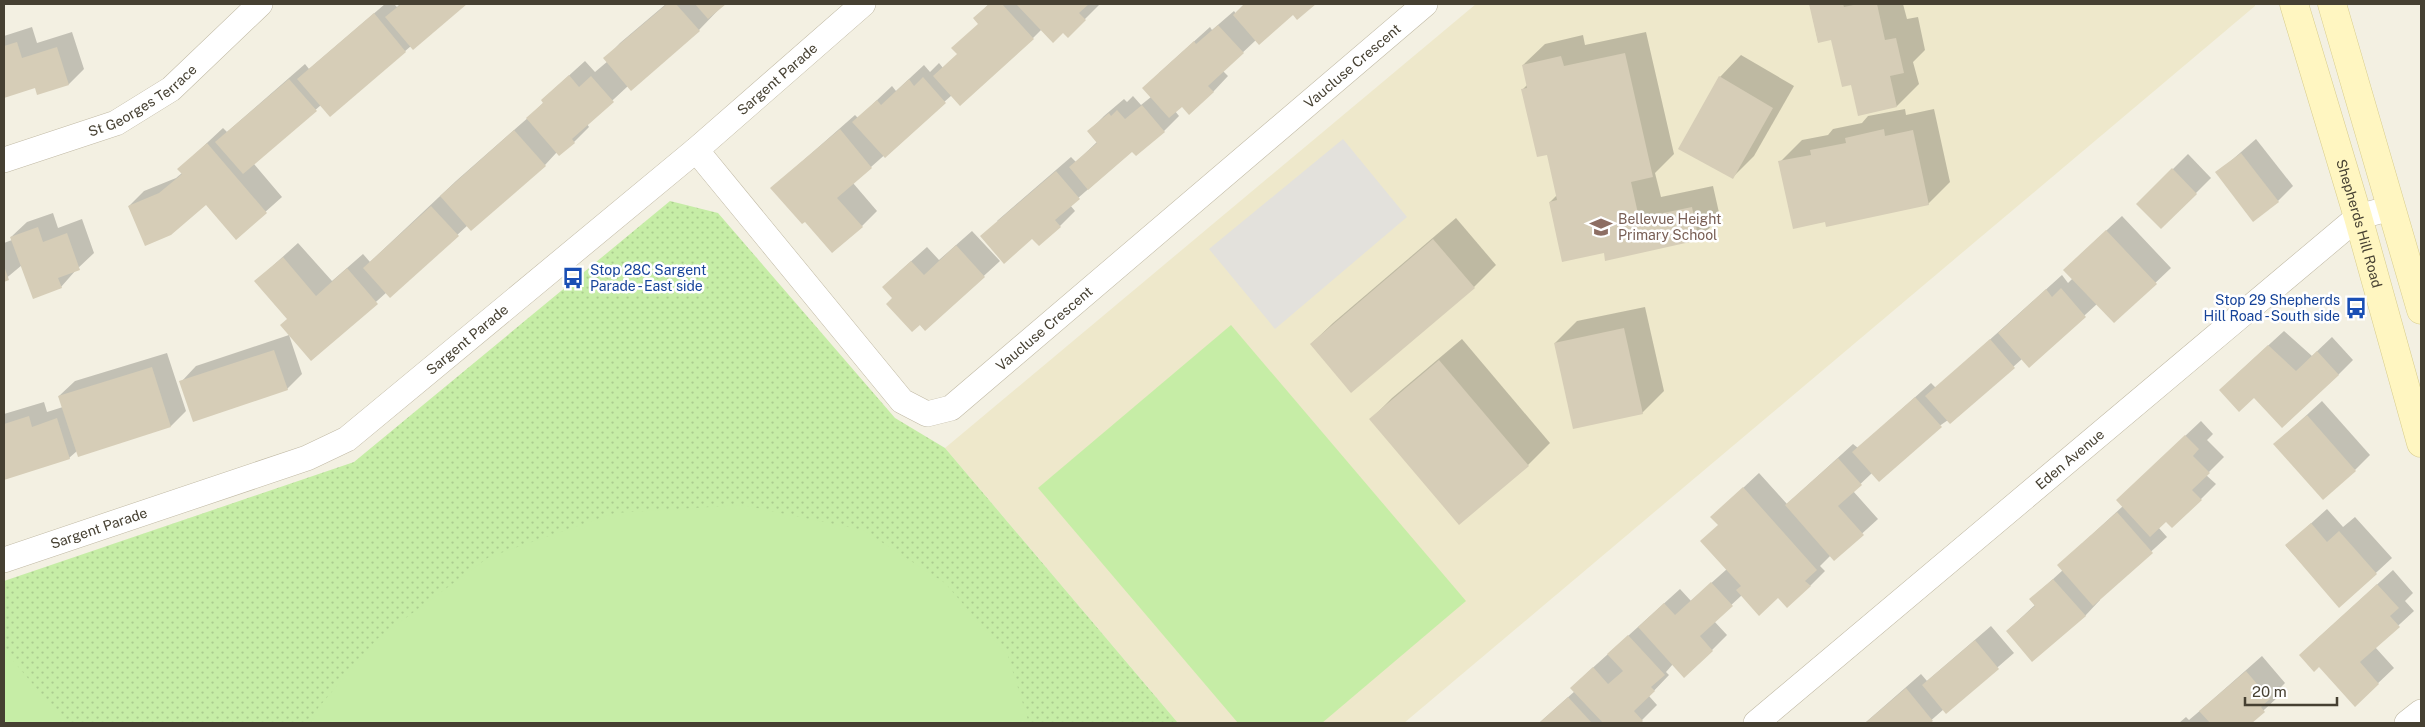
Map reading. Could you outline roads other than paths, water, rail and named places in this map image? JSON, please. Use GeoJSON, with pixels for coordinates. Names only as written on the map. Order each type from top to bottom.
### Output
{"type":"FeatureCollection","features":[{"type":"Feature","properties":{"kind":"main road","name":"Shepherds Hill Road"},"geometry":{"type":"LineString","coordinates":[[2294,4],[2358,217],[2421,443]]}},
{"type":"Feature","properties":{"kind":"main road"},"geometry":{"type":"LineString","coordinates":[[2332,4],[2421,310]]}},
{"type":"Feature","properties":{"kind":"street","name":"St Georges Terrace"},"geometry":{"type":"LineString","coordinates":[[4,160],[116,123],[171,89],[260,4]]}},
{"type":"Feature","properties":{"kind":"street","name":"Sargent Parade"},"geometry":{"type":"LineString","coordinates":[[4,560],[289,464],[347,439],[696,150],[863,4]]}},
{"type":"Feature","properties":{"kind":"street","name":"Vaucluse Crescent"},"geometry":{"type":"LineString","coordinates":[[696,150],[902,401],[927,414],[951,408],[1425,4]]}},
{"type":"Feature","properties":{"kind":"street","name":"Eden Avenue"},"geometry":{"type":"LineString","coordinates":[[1756,723],[2358,217],[2391,208]]}},
{"type":"Feature","properties":{"kind":"street"},"geometry":{"type":"LineString","coordinates":[[2407,723],[2421,712]]}},
{"type":"Feature","properties":{"kind":"place","name":"Bellevue Height Primary School"},"geometry":{"type":"Point","coordinates":[1601,227]}},
{"type":"Feature","properties":{"kind":"place","name":"Stop 28C Sargent Parade - East side"},"geometry":{"type":"Point","coordinates":[573,278]}},
{"type":"Feature","properties":{"kind":"place","name":"Stop 29 Shepherds Hill Road - South side"},"geometry":{"type":"Point","coordinates":[2356,308]}}]}
